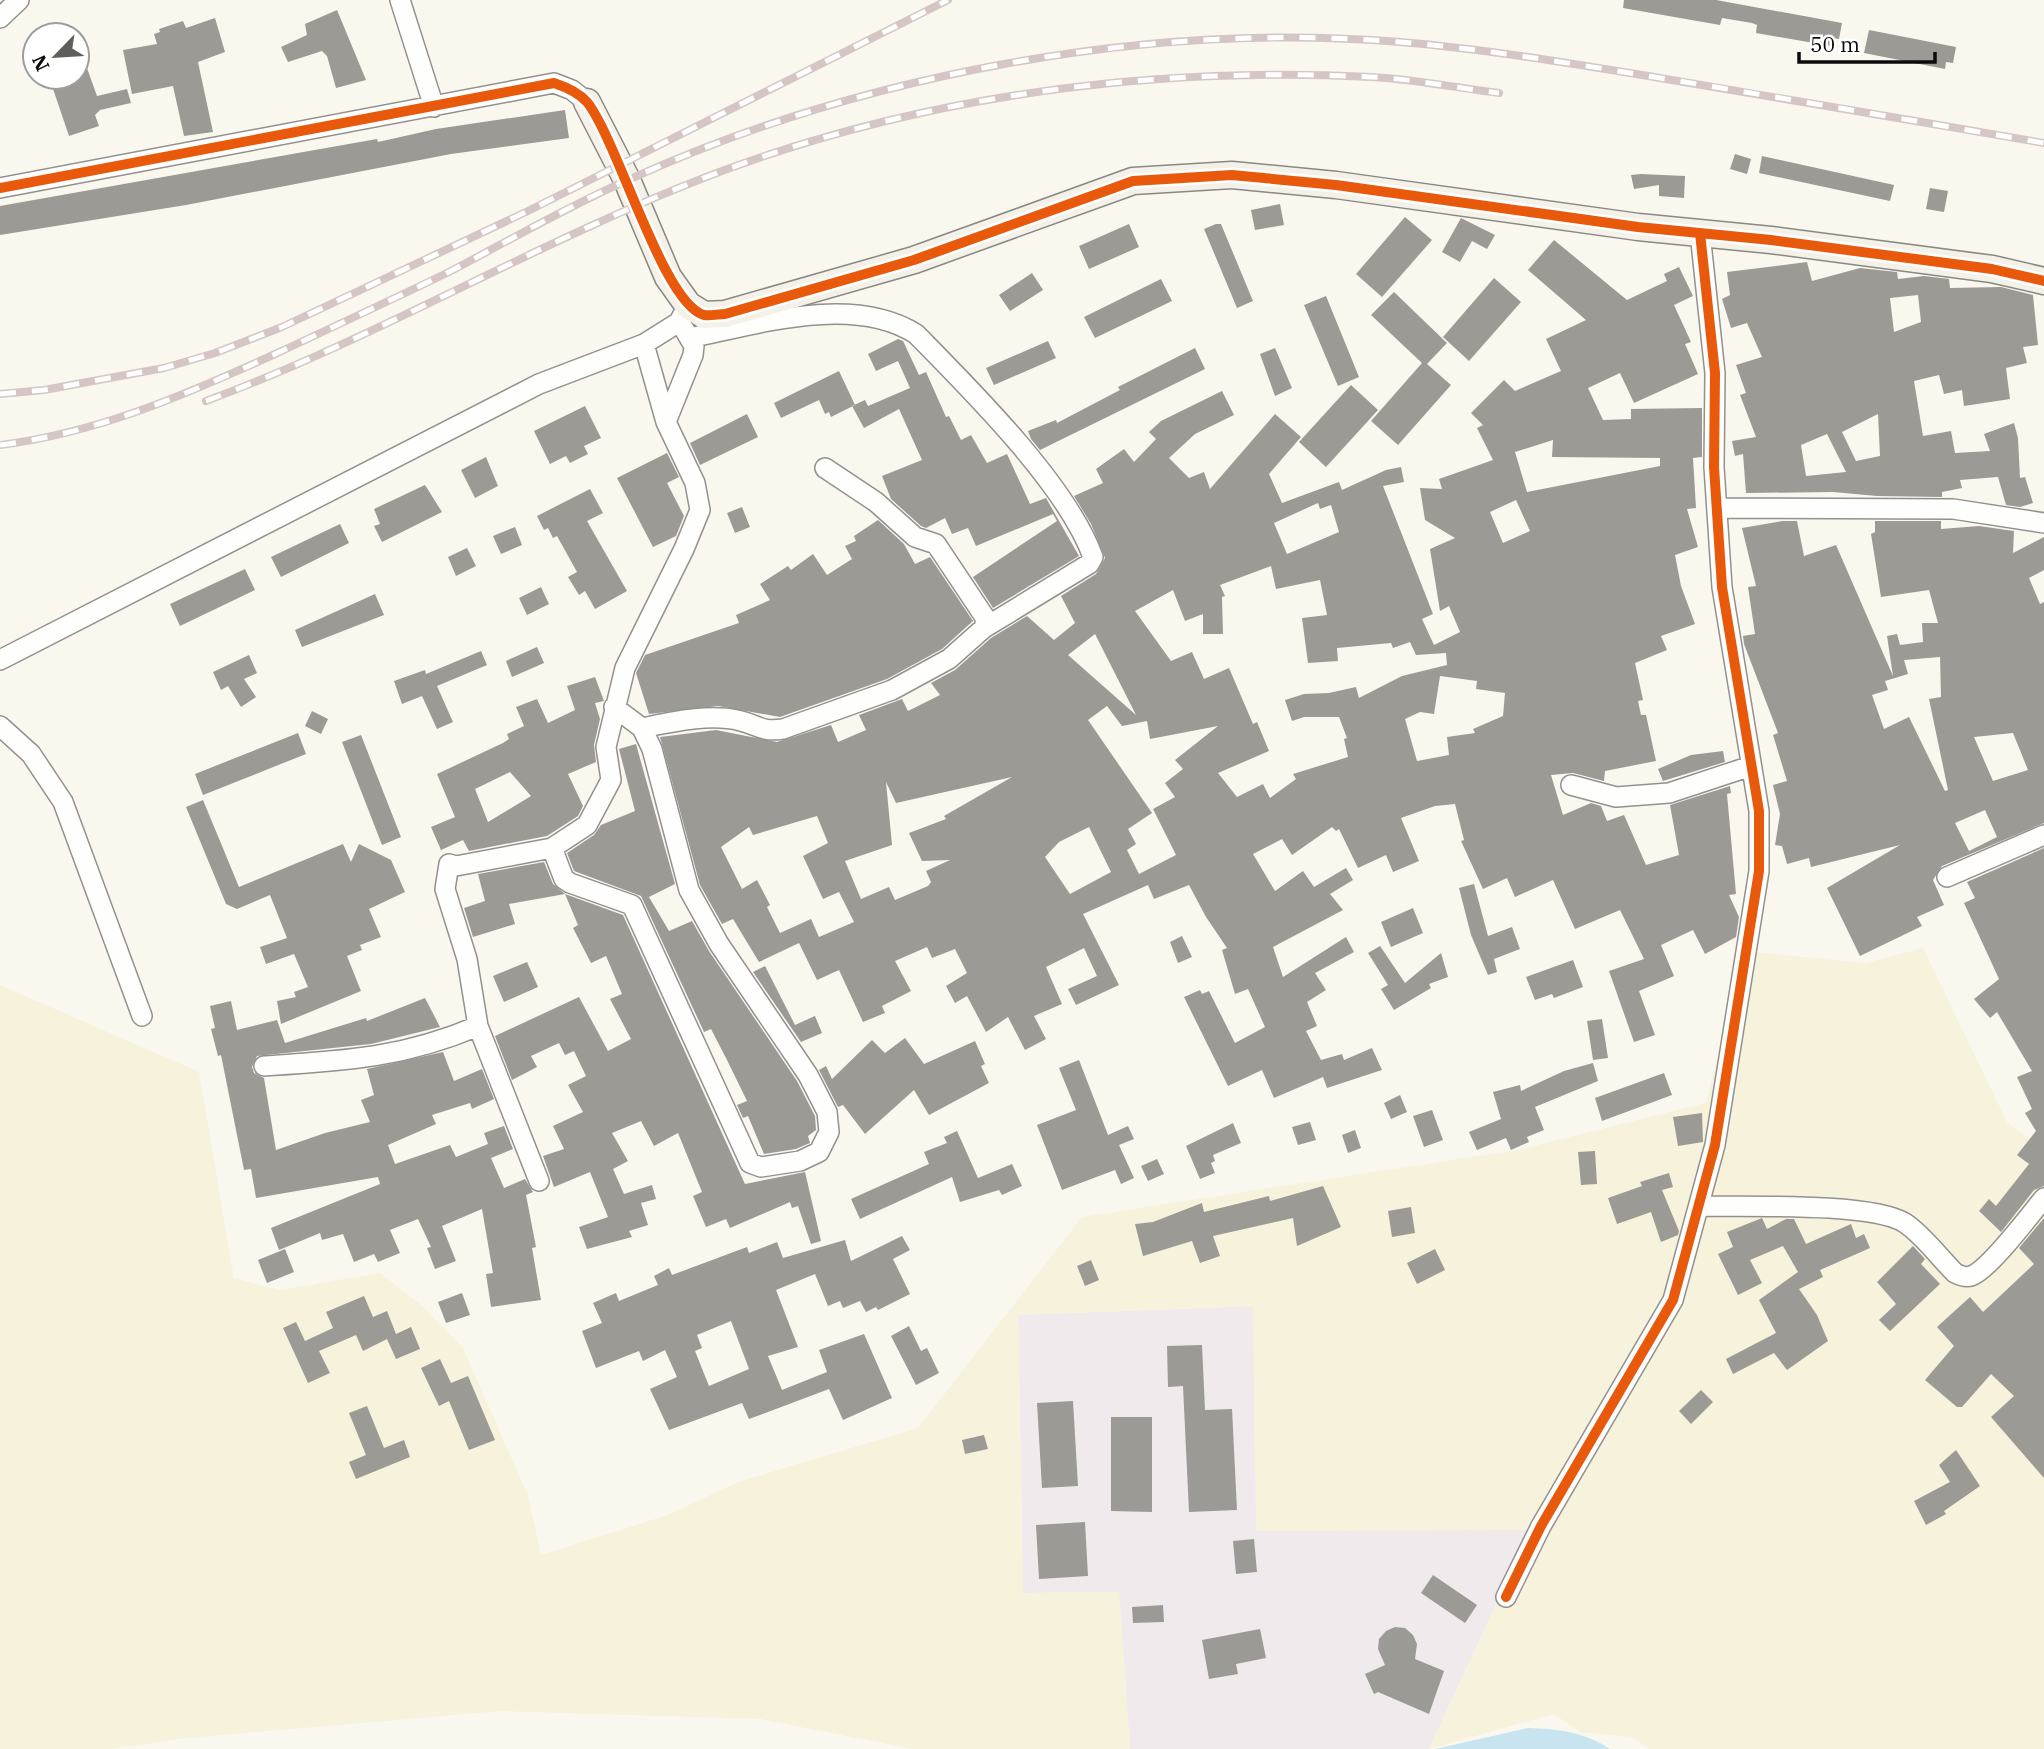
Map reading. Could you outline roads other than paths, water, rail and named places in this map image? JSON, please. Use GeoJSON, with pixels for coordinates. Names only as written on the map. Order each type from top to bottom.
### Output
{"type":"FeatureCollection","features":[{"type":"Feature","properties":{"kind":"street"},"geometry":{"type":"LineString","coordinates":[[0,18],[19,0]]}},
{"type":"Feature","properties":{"kind":"street"},"geometry":{"type":"LineString","coordinates":[[400,0],[434,107]]}},
{"type":"Feature","properties":{"kind":"street"},"geometry":{"type":"LineString","coordinates":[[0,188],[554,83],[572,90],[587,102],[627,180],[686,322],[693,355],[666,422]]}},
{"type":"Feature","properties":{"kind":"street"},"geometry":{"type":"LineString","coordinates":[[0,660],[539,384],[644,344],[704,315],[725,314],[914,260],[1133,181],[1232,174],[1336,185],[1992,269],[2044,282]]}},
{"type":"Feature","properties":{"kind":"street"},"geometry":{"type":"LineString","coordinates":[[1506,1597],[1541,1526],[1673,1300],[1718,1131],[1759,872],[1759,811],[1728,636],[1714,467],[1715,373],[1700,233]]}},
{"type":"Feature","properties":{"kind":"street"},"geometry":{"type":"LineString","coordinates":[[642,727],[716,719],[741,721],[764,732],[783,729],[892,690],[949,659],[984,628],[1089,564],[1093,558],[1088,543],[1044,475],[916,334],[896,321],[802,315],[686,322]]}},
{"type":"Feature","properties":{"kind":"street"},"geometry":{"type":"LineString","coordinates":[[539,1181],[478,1026],[467,959],[445,889],[445,873],[449,864],[456,866],[552,848],[587,825],[611,780],[607,747],[614,706],[625,668],[684,550],[700,510],[695,482],[666,422],[644,344]]}},
{"type":"Feature","properties":{"kind":"street"},"geometry":{"type":"LineString","coordinates":[[825,468],[876,502],[915,537],[936,544],[986,619],[984,628]]}},
{"type":"Feature","properties":{"kind":"street"},"geometry":{"type":"LineString","coordinates":[[1718,508],[1953,509],[2044,523]]}},
{"type":"Feature","properties":{"kind":"street"},"geometry":{"type":"LineString","coordinates":[[552,848],[564,879],[569,883],[632,905],[750,1163],[761,1167],[800,1161],[818,1152],[829,1132],[827,1112],[808,1075],[719,944],[689,890],[671,812],[652,749],[642,727],[614,706]]}},
{"type":"Feature","properties":{"kind":"street"},"geometry":{"type":"LineString","coordinates":[[0,726],[31,754],[63,803],[142,1016]]}},
{"type":"Feature","properties":{"kind":"street"},"geometry":{"type":"LineString","coordinates":[[1571,785],[1616,797],[1669,793],[1751,766]]}},
{"type":"Feature","properties":{"kind":"street"},"geometry":{"type":"LineString","coordinates":[[1947,877],[2044,835]]}},
{"type":"Feature","properties":{"kind":"street"},"geometry":{"type":"LineString","coordinates":[[264,1066],[393,1055],[440,1042],[478,1026]]}},
{"type":"Feature","properties":{"kind":"street"},"geometry":{"type":"LineString","coordinates":[[1700,1206],[1818,1208],[1890,1216],[1906,1224],[1962,1277],[1971,1276],[1992,1258],[2044,1198]]}},
{"type":"Feature","properties":{"kind":"water"},"geometry":{"type":"Polygon","coordinates":[[[1528,1728],[1571,1732],[1610,1749],[1435,1749],[1528,1728]]]}},
{"type":"Feature","properties":{"kind":"railway"},"geometry":{"type":"LineString","coordinates":[[0,394],[44,390],[164,368],[215,353],[282,327],[528,211],[948,0]]}},
{"type":"Feature","properties":{"kind":"railway"},"geometry":{"type":"LineString","coordinates":[[0,445],[71,432],[174,398],[273,355],[447,273],[605,190],[717,143],[810,111],[907,85],[1005,64],[1105,49],[1205,40],[1303,38],[1432,45],[1590,67],[2044,143]]}},
{"type":"Feature","properties":{"kind":"railway"},"geometry":{"type":"LineString","coordinates":[[206,401],[336,347],[656,197],[800,145],[879,123],[1042,91],[1206,76],[1371,77],[1499,93]]}}]}
